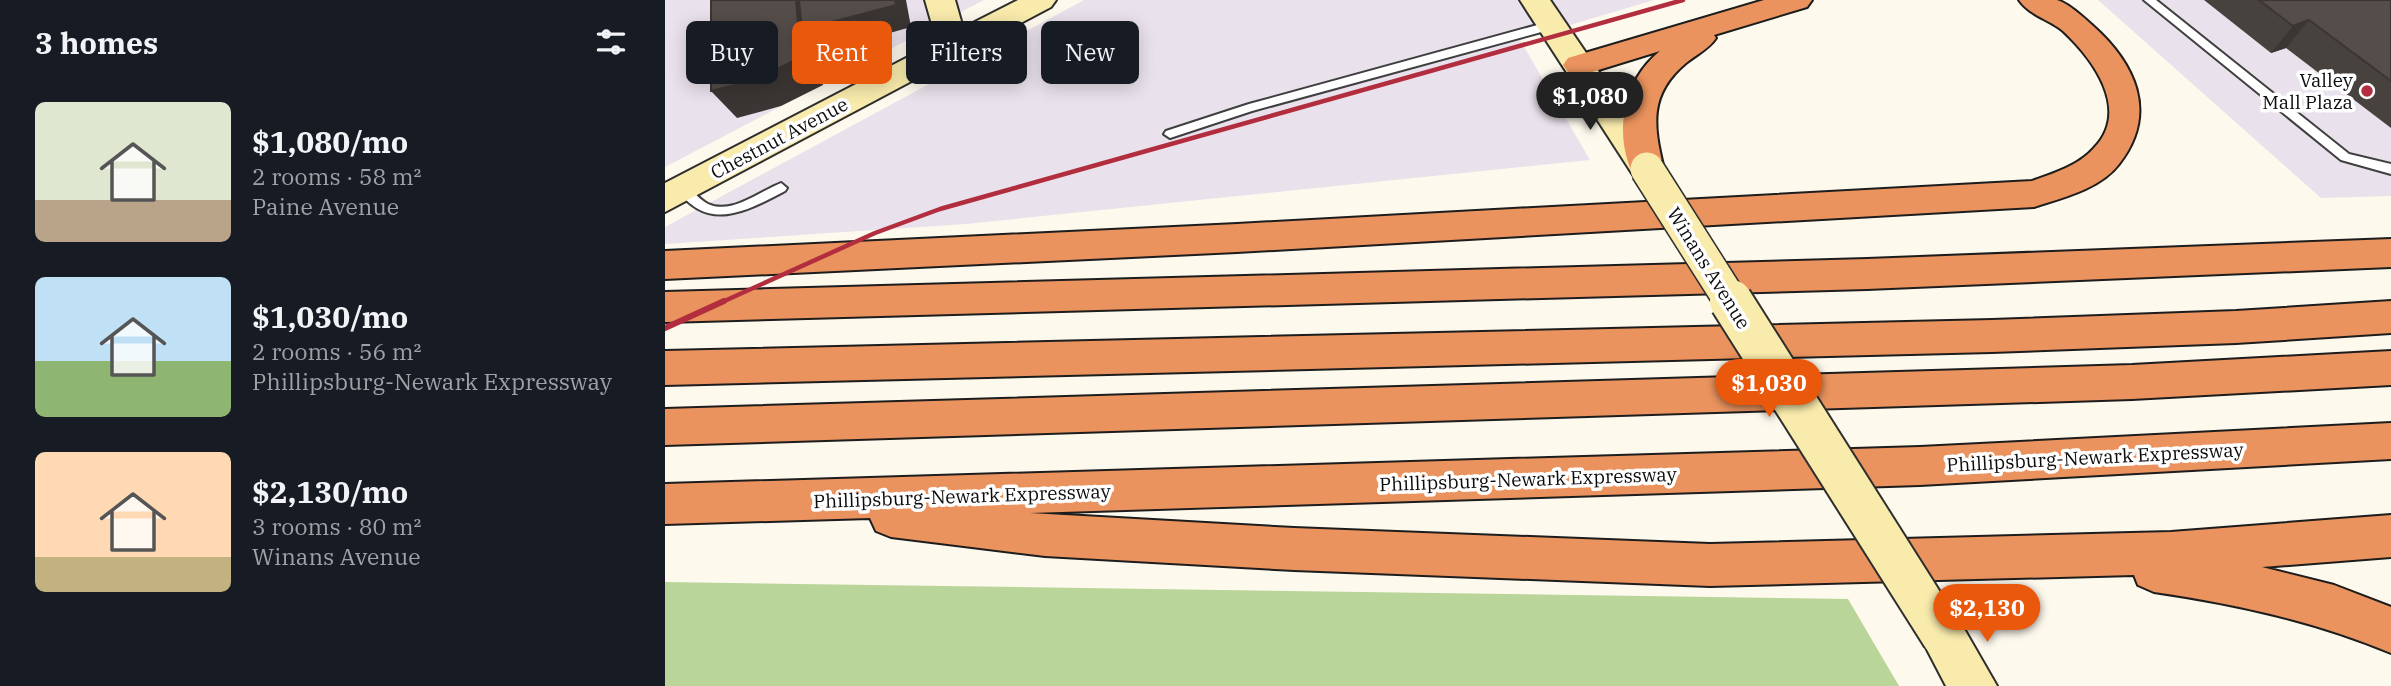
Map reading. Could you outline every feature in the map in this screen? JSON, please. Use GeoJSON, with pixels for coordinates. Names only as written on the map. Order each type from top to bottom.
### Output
{"type":"FeatureCollection","features":[{"type":"Feature","properties":{"kind":"highway"},"geometry":{"type":"LineString","coordinates":[[1579,65],[1797,0]]}},
{"type":"Feature","properties":{"kind":"highway"},"geometry":{"type":"LineString","coordinates":[[665,265],[1251,237],[2034,194],[2068,184],[2097,168],[2115,146],[2125,110],[2120,83],[2101,49],[2070,22],[2034,0]]}},
{"type":"Feature","properties":{"kind":"highway"},"geometry":{"type":"LineString","coordinates":[[1647,169],[1639,137],[1639,121],[1647,84],[1666,62],[1687,47],[1753,13]]}},
{"type":"Feature","properties":{"kind":"highway"},"geometry":{"type":"LineString","coordinates":[[665,307],[1867,274],[2391,253]]}},
{"type":"Feature","properties":{"kind":"highway"},"geometry":{"type":"LineString","coordinates":[[665,368],[2006,335],[2236,327],[2391,317]]}},
{"type":"Feature","properties":{"kind":"highway"},"geometry":{"type":"LineString","coordinates":[[665,427],[2095,383],[2391,369]]}},
{"type":"Feature","properties":{"kind":"highway","name":"Phillipsburg-Newark Expressway"},"geometry":{"type":"LineString","coordinates":[[665,504],[1906,466],[2391,441]]}},
{"type":"Feature","properties":{"kind":"highway"},"geometry":{"type":"LineString","coordinates":[[757,502],[1045,536],[1294,549],[1710,565],[2171,553],[2391,536]]}},
{"type":"Feature","properties":{"kind":"highway"},"geometry":{"type":"LineString","coordinates":[[2065,557],[2262,587],[2342,610],[2391,631]]}},
{"type":"Feature","properties":{"kind":"main road"},"geometry":{"type":"LineString","coordinates":[[940,0],[946,21]]}},
{"type":"Feature","properties":{"kind":"main road","name":"Chestnut Avenue"},"geometry":{"type":"LineString","coordinates":[[1001,21],[1041,0]]}},
{"type":"Feature","properties":{"kind":"main road","name":"Winans Avenue"},"geometry":{"type":"LineString","coordinates":[[1535,0],[1647,169],[1973,686]]}},
{"type":"Feature","properties":{"kind":"main road","name":"Chestnut Avenue"},"geometry":{"type":"LineString","coordinates":[[674,194],[906,71]]}},
{"type":"Feature","properties":{"kind":"lane"},"geometry":{"type":"LineString","coordinates":[[2149,0],[2345,157],[2391,169]]}},
{"type":"Feature","properties":{"kind":"lane"},"geometry":{"type":"LineString","coordinates":[[1170,134],[1249,108],[1552,25]]}},
{"type":"Feature","properties":{"kind":"lane"},"geometry":{"type":"LineString","coordinates":[[674,194],[714,210],[751,203],[781,188]]}},
{"type":"Feature","properties":{"kind":"shaded area"},"geometry":{"type":"Polygon","coordinates":[[[665,0],[984,0],[944,21],[906,21],[906,41],[892,48],[892,21],[792,21],[792,84],[824,84],[665,167],[665,0]]]}},
{"type":"Feature","properties":{"kind":"shaded area"},"geometry":{"type":"Polygon","coordinates":[[[1084,0],[1654,0],[1520,40],[1590,160],[966,224],[665,244],[665,227],[929,84],[1027,84],[1027,31],[1041,23],[1041,84],[1139,84],[1139,21],[1045,21],[1084,0]]]}},
{"type":"Feature","properties":{"kind":"shaded area"},"geometry":{"type":"Polygon","coordinates":[[[2098,0],[2391,0],[2391,196],[2321,198],[2098,0]]]}},
{"type":"Feature","properties":{"kind":"green space"},"geometry":{"type":"Polygon","coordinates":[[[665,582],[1848,599],[1899,686],[665,686],[665,582]]]}},
{"type":"Feature","properties":{"kind":"building"},"geometry":{"type":"Polygon","coordinates":[[[711,0],[796,0],[798,21],[792,21],[792,62],[778,69],[778,21],[711,21],[711,0]]]}},
{"type":"Feature","properties":{"kind":"building"},"geometry":{"type":"Polygon","coordinates":[[[799,0],[895,0],[896,5],[836,21],[801,21],[799,0]]]}},
{"type":"Feature","properties":{"kind":"building"},"geometry":{"type":"Polygon","coordinates":[[[2259,0],[2391,0],[2391,81],[2309,20],[2293,26],[2259,0]]]}},
{"type":"Feature","properties":{"kind":"building"},"geometry":{"type":"Polygon","coordinates":[[[711,84],[738,84],[711,91],[711,84]]]}},
{"type":"Feature","properties":{"kind":"railway"},"geometry":{"type":"LineString","coordinates":[[720,303],[875,233],[940,209],[1683,0]]}},
{"type":"Feature","properties":{"kind":"railway"},"geometry":{"type":"LineString","coordinates":[[665,328],[724,301]]}},
{"type":"Feature","properties":{"kind":"place","name":"Valley Mall Plaza"},"geometry":{"type":"Point","coordinates":[2367,91]}}]}
